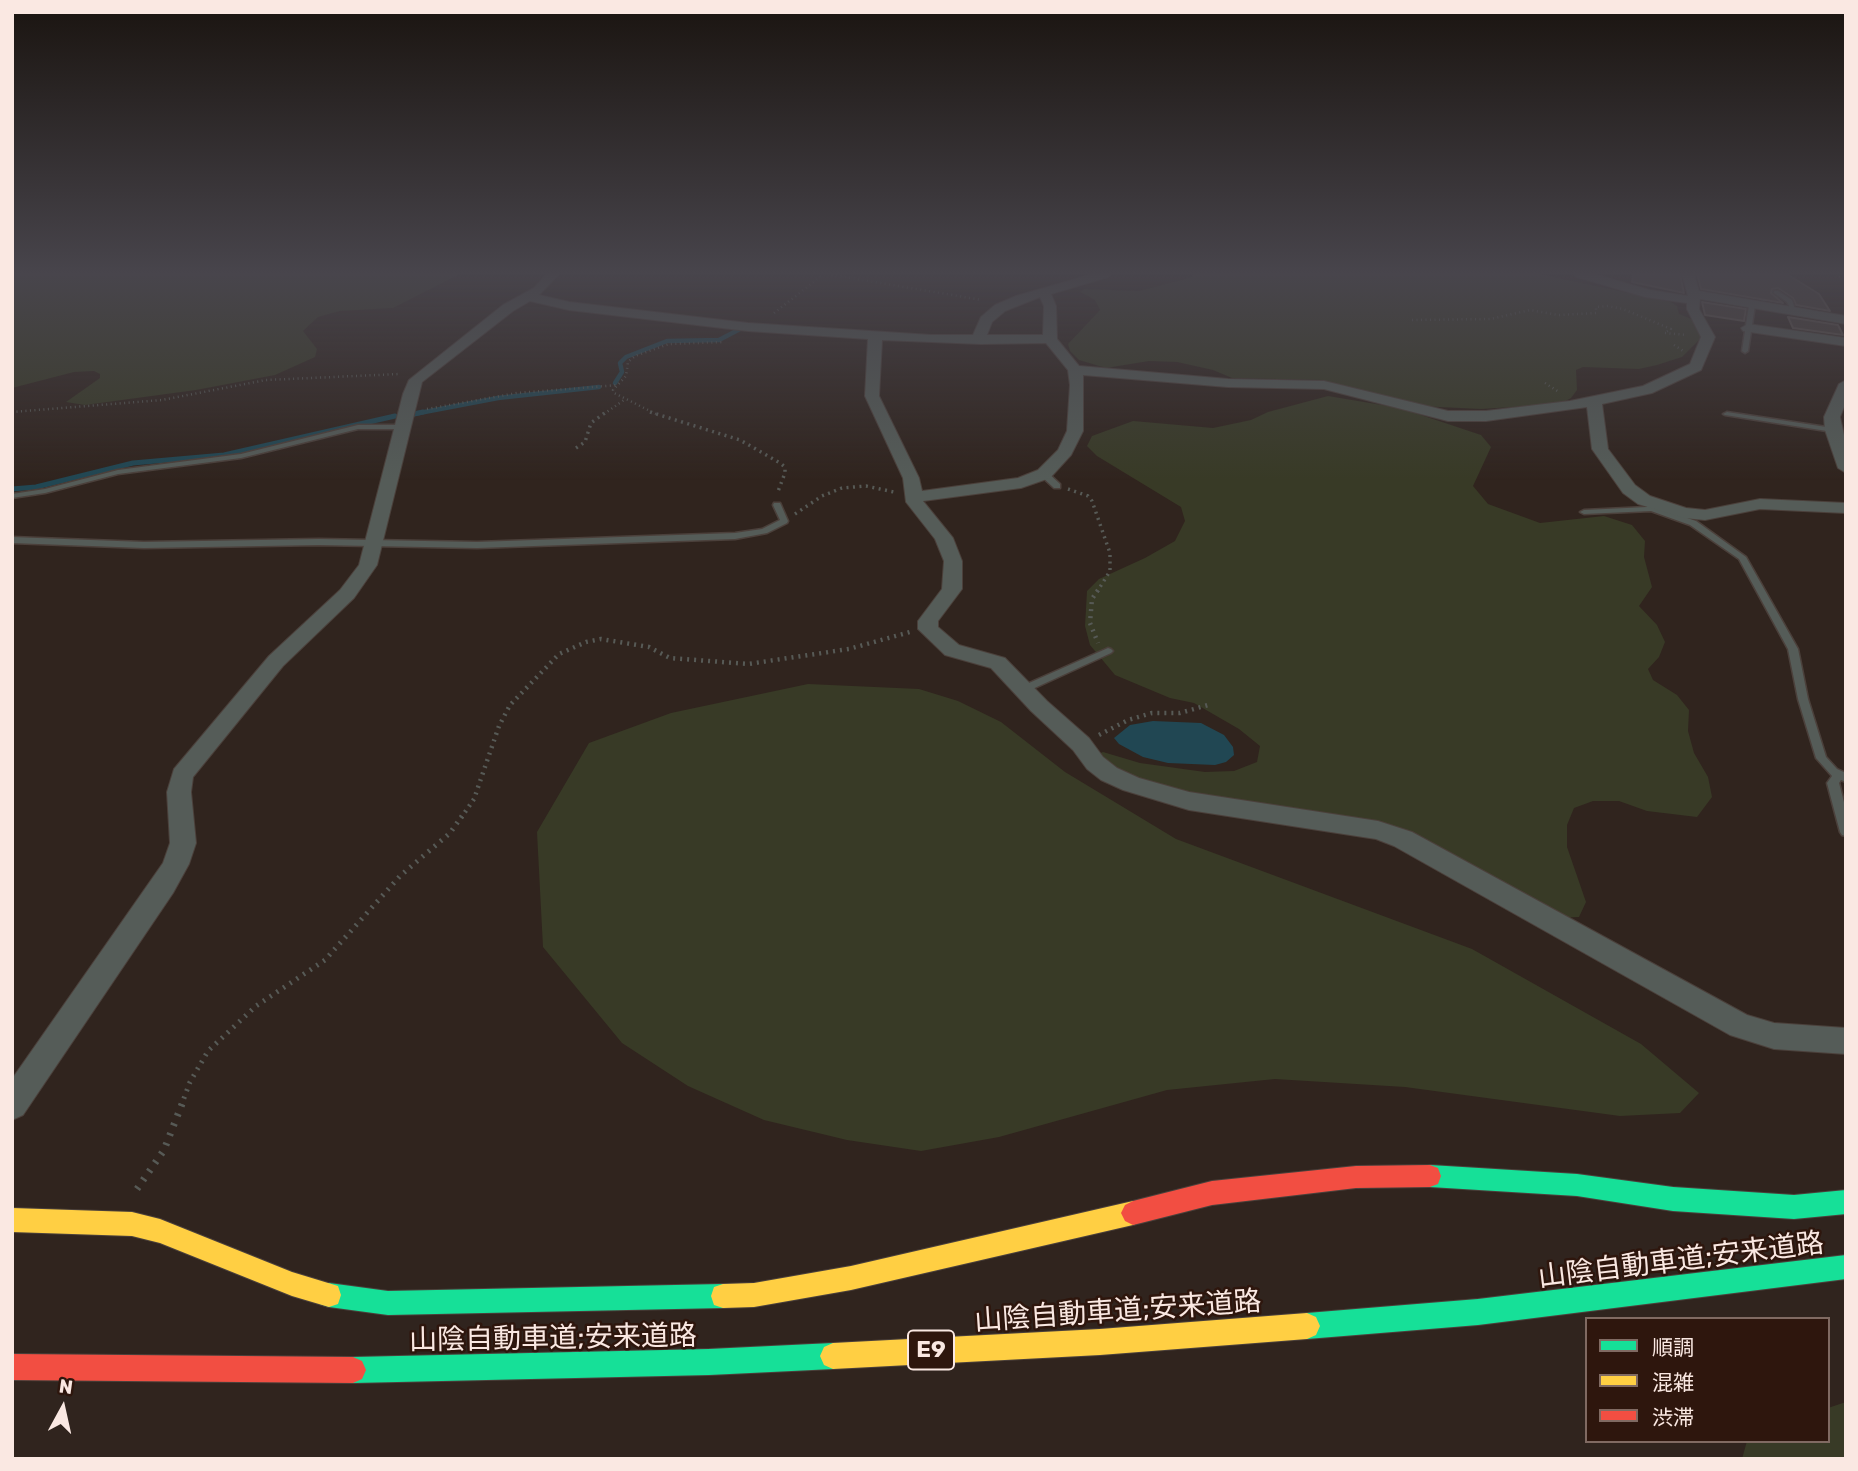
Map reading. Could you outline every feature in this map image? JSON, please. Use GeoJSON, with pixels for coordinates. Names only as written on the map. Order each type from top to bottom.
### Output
{"type":"FeatureCollection","features":[{"type":"Feature","properties":{"kind":"main road"},"geometry":{"type":"LineString","coordinates":[[12,1220],[115,1223],[160,1231],[292,1284],[339,1298],[388,1303],[754,1295],[851,1278],[1212,1193],[1356,1177],[1472,1177],[1577,1185],[1673,1199],[1794,1207],[1846,1202]]}},
{"type":"Feature","properties":{"kind":"main road","name":"山陰自動車道;安来道路"},"geometry":{"type":"LineString","coordinates":[[12,1367],[316,1371],[709,1362],[1100,1342],[1478,1312],[1846,1267]]}},
{"type":"Feature","properties":{"kind":"street"},"geometry":{"type":"LineString","coordinates":[[15,1097],[164,886],[176,864],[183,843],[179,792],[183,775],[276,661],[356,585],[368,565],[413,385],[421,373],[462,343]]}},
{"type":"Feature","properties":{"kind":"street"},"geometry":{"type":"LineString","coordinates":[[875,343],[871,391],[893,446],[911,478],[914,497],[944,538],[953,561],[952,589],[927,625],[931,633],[952,650],[998,663],[1038,706],[1081,744],[1095,763],[1109,774],[1189,801],[1378,830],[1404,839],[1740,1026],[1773,1036],[1846,1041]]}},
{"type":"Feature","properties":{"kind":"street"},"geometry":{"type":"LineString","coordinates":[[914,497],[1021,483],[1044,474],[1065,452],[1075,431],[1078,403],[1075,370],[1053,343]]}},
{"type":"Feature","properties":{"kind":"street"},"geometry":{"type":"LineString","coordinates":[[1075,370],[1228,383],[1324,385],[1448,416],[1486,416],[1594,402],[1647,390],[1696,367],[1706,343]]}},
{"type":"Feature","properties":{"kind":"street"},"geometry":{"type":"LineString","coordinates":[[1846,384],[1842,402],[1832,417],[1833,430],[1846,468]]}},
{"type":"Feature","properties":{"kind":"street"},"geometry":{"type":"LineString","coordinates":[[1594,402],[1600,449],[1629,489],[1652,505],[1705,515],[1760,504],[1846,508]]}},
{"type":"Feature","properties":{"kind":"lane"},"geometry":{"type":"LineString","coordinates":[[1745,351],[1746,343]]}},
{"type":"Feature","properties":{"kind":"lane"},"geometry":{"type":"LineString","coordinates":[[1727,414],[1833,430]]}},
{"type":"Feature","properties":{"kind":"lane"},"geometry":{"type":"LineString","coordinates":[[12,496],[45,491],[118,472],[241,456],[358,427],[403,420]]}},
{"type":"Feature","properties":{"kind":"lane"},"geometry":{"type":"LineString","coordinates":[[1044,474],[1057,486]]}},
{"type":"Feature","properties":{"kind":"lane"},"geometry":{"type":"LineString","coordinates":[[12,540],[64,540],[125,545],[489,544],[735,536],[773,528],[784,521],[777,505]]}},
{"type":"Feature","properties":{"kind":"lane"},"geometry":{"type":"LineString","coordinates":[[1584,512],[1652,505],[1693,523],[1742,557],[1793,649],[1803,699],[1821,758],[1842,777],[1833,783],[1846,832]]}},
{"type":"Feature","properties":{"kind":"lane"},"geometry":{"type":"LineString","coordinates":[[1024,689],[1106,651]]}},
{"type":"Feature","properties":{"kind":"path"},"geometry":{"type":"LineString","coordinates":[[721,343],[669,344],[635,356],[628,362],[626,376],[614,393],[649,412],[740,440],[780,463],[785,467],[785,473],[779,487],[777,505]]}},
{"type":"Feature","properties":{"kind":"path"},"geometry":{"type":"LineString","coordinates":[[12,412],[162,400],[266,380],[421,373]]}},
{"type":"Feature","properties":{"kind":"path"},"geometry":{"type":"LineString","coordinates":[[403,420],[508,394],[618,385]]}},
{"type":"Feature","properties":{"kind":"path"},"geometry":{"type":"LineString","coordinates":[[576,448],[585,442],[591,423],[624,400]]}},
{"type":"Feature","properties":{"kind":"path"},"geometry":{"type":"LineString","coordinates":[[1057,486],[1088,496],[1105,534],[1110,552],[1110,571],[1092,599],[1090,623],[1094,637],[1106,651]]}},
{"type":"Feature","properties":{"kind":"path"},"geometry":{"type":"LineString","coordinates":[[783,516],[797,513],[822,496],[849,487],[875,487],[914,497]]}},
{"type":"Feature","properties":{"kind":"path"},"geometry":{"type":"LineString","coordinates":[[115,1223],[164,1150],[190,1082],[208,1051],[256,1006],[325,960],[400,876],[450,833],[474,799],[499,726],[510,705],[559,654],[586,642],[601,639],[649,647],[670,658],[748,664],[877,643],[927,625]]}},
{"type":"Feature","properties":{"kind":"path"},"geometry":{"type":"LineString","coordinates":[[1081,744],[1128,720],[1152,713],[1180,713],[1208,705]]}},
{"type":"Feature","properties":{"kind":"green space"},"geometry":{"type":"Polygon","coordinates":[[[12,343],[312,343],[317,349],[315,357],[275,375],[196,390],[85,405],[66,402],[100,378],[100,374],[94,371],[74,372],[12,388],[12,343]]]}},
{"type":"Feature","properties":{"kind":"green space"},"geometry":{"type":"Polygon","coordinates":[[[1696,343],[1682,357],[1657,365],[1639,369],[1583,367],[1576,370],[1577,390],[1571,398],[1560,404],[1481,409],[1418,406],[1321,380],[1232,378],[1213,370],[1177,362],[1149,361],[1106,368],[1079,360],[1070,351],[1068,344],[1696,343]]]}},
{"type":"Feature","properties":{"kind":"green space"},"geometry":{"type":"Polygon","coordinates":[[[1328,396],[1400,408],[1481,435],[1491,447],[1473,486],[1488,504],[1540,523],[1604,516],[1632,525],[1645,541],[1644,557],[1652,587],[1639,606],[1657,625],[1665,642],[1659,657],[1648,669],[1653,680],[1677,695],[1689,710],[1688,731],[1694,753],[1708,777],[1712,797],[1697,817],[1647,811],[1619,801],[1593,801],[1574,808],[1567,825],[1567,847],[1586,902],[1579,917],[1553,918],[1429,846],[1127,779],[1098,754],[1103,752],[1140,763],[1205,772],[1234,771],[1257,762],[1260,746],[1239,729],[1194,703],[1170,698],[1115,675],[1090,645],[1085,626],[1087,591],[1099,579],[1175,541],[1185,521],[1181,507],[1097,456],[1087,446],[1092,436],[1133,421],[1213,428],[1251,420],[1268,412],[1328,396]]]}},
{"type":"Feature","properties":{"kind":"green space"},"geometry":{"type":"Polygon","coordinates":[[[808,684],[919,689],[958,701],[1001,722],[1065,772],[1176,839],[1472,949],[1641,1044],[1699,1093],[1680,1113],[1620,1116],[1405,1087],[1275,1079],[1167,1090],[999,1137],[921,1151],[847,1140],[764,1120],[688,1086],[622,1043],[543,947],[537,832],[589,743],[671,713],[808,684]]]}},
{"type":"Feature","properties":{"kind":"green space"},"geometry":{"type":"Polygon","coordinates":[[[1846,1402],[1846,1459],[1742,1459],[1746,1443],[1830,1443],[1830,1407],[1846,1402]]]}},
{"type":"Feature","properties":{"kind":"water"},"geometry":{"type":"Polygon","coordinates":[[[1153,721],[1201,723],[1224,735],[1233,747],[1234,755],[1226,762],[1215,765],[1168,763],[1143,757],[1119,744],[1114,738],[1130,725],[1153,721]]]}},
{"type":"Feature","properties":{"kind":"waterway"},"geometry":{"type":"LineString","coordinates":[[615,383],[622,372],[620,363],[626,357],[663,343]]}},
{"type":"Feature","properties":{"kind":"waterway"},"geometry":{"type":"LineString","coordinates":[[423,412],[414,414],[498,398],[599,387]]}},
{"type":"Feature","properties":{"kind":"waterway"},"geometry":{"type":"LineString","coordinates":[[12,489],[36,487],[133,463],[224,455],[395,416]]}},
{"type":"Feature","properties":{"kind":"traffic: fast"},"geometry":{"type":"LineString","coordinates":[[1430,1176],[1577,1185],[1673,1199],[1794,1207],[1846,1202]]}},
{"type":"Feature","properties":{"kind":"traffic: fast"},"geometry":{"type":"LineString","coordinates":[[1307,1326],[1478,1312],[1846,1267]]}},
{"type":"Feature","properties":{"kind":"traffic: fast"},"geometry":{"type":"LineString","coordinates":[[329,1295],[388,1303],[723,1296]]}},
{"type":"Feature","properties":{"kind":"traffic: fast"},"geometry":{"type":"LineString","coordinates":[[353,1370],[709,1362],[833,1356]]}},
{"type":"Feature","properties":{"kind":"traffic: slow"},"geometry":{"type":"LineString","coordinates":[[723,1296],[754,1295],[851,1278],[1133,1213]]}},
{"type":"Feature","properties":{"kind":"traffic: slow"},"geometry":{"type":"LineString","coordinates":[[12,1220],[132,1224],[160,1231],[292,1284],[329,1295]]}},
{"type":"Feature","properties":{"kind":"traffic: slow"},"geometry":{"type":"LineString","coordinates":[[833,1356],[1100,1342],[1307,1326]]}},
{"type":"Feature","properties":{"kind":"traffic: jam"},"geometry":{"type":"LineString","coordinates":[[1133,1213],[1212,1193],[1356,1177],[1430,1176]]}},
{"type":"Feature","properties":{"kind":"traffic: jam"},"geometry":{"type":"LineString","coordinates":[[12,1367],[353,1370]]}}]}
